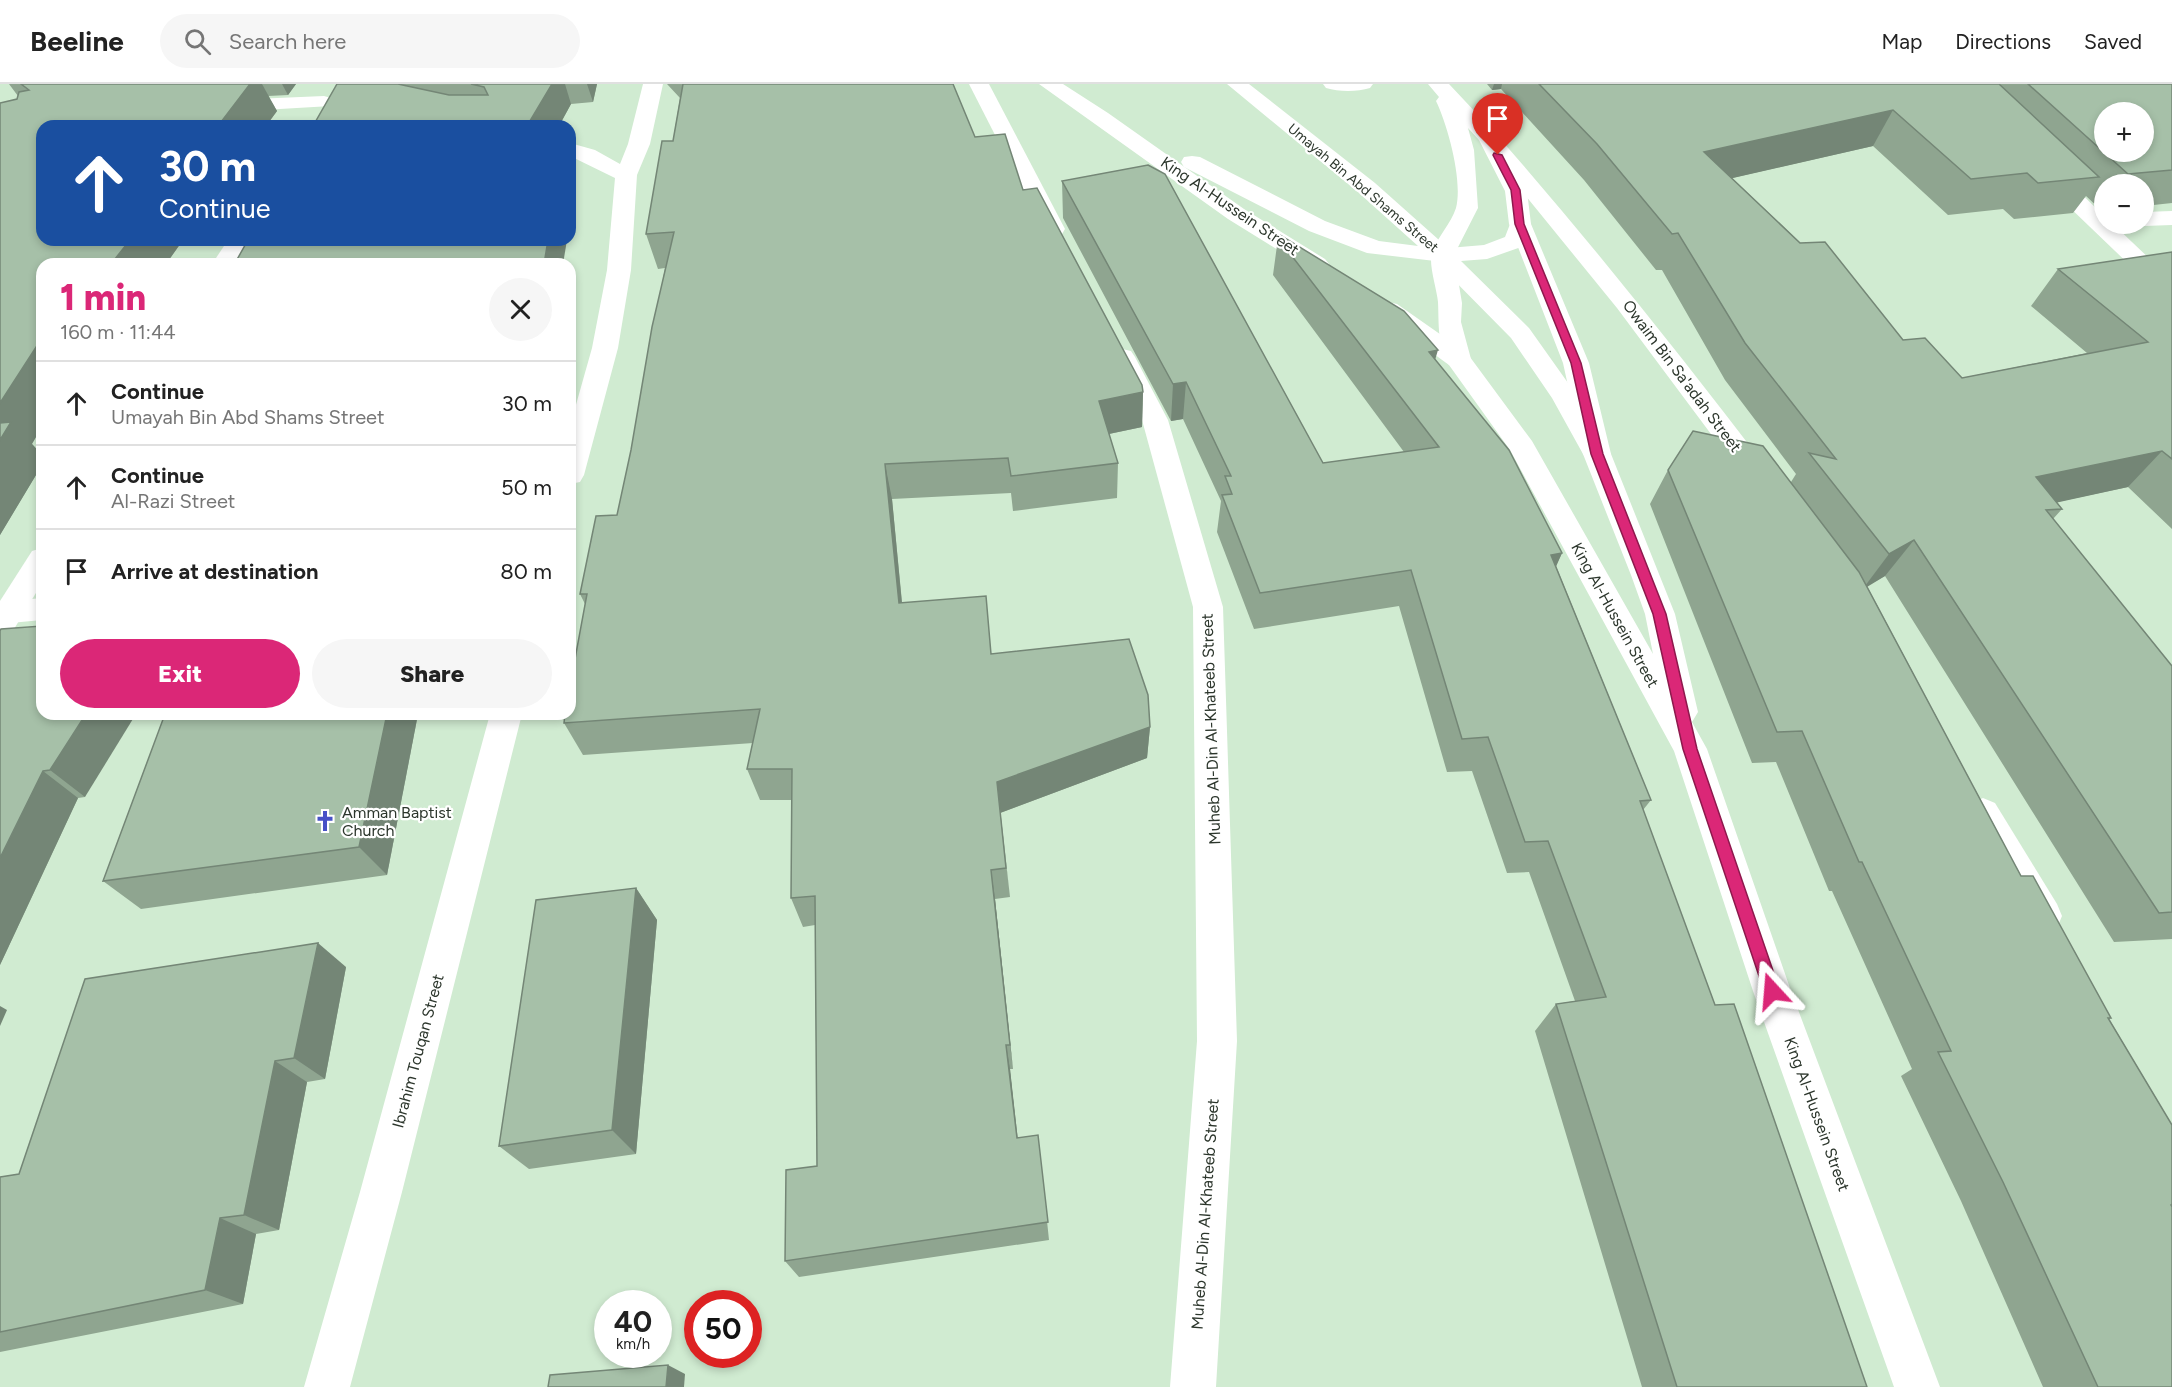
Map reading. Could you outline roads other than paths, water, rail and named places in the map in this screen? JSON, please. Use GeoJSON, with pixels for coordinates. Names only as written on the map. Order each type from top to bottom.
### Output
{"type":"FeatureCollection","features":[{"type":"Feature","properties":{"kind":"street"},"geometry":{"type":"LineString","coordinates":[[313,120],[336,84]]}},
{"type":"Feature","properties":{"kind":"street"},"geometry":{"type":"LineString","coordinates":[[576,453],[605,348],[619,270],[626,175],[639,144],[653,84]]}},
{"type":"Feature","properties":{"kind":"street"},"geometry":{"type":"LineString","coordinates":[[979,84],[1066,252]]}},
{"type":"Feature","properties":{"kind":"street","name":"King Al-Hussein Street"},"geometry":{"type":"LineString","coordinates":[[1049,84],[1101,117],[1236,214],[1331,273]]}},
{"type":"Feature","properties":{"kind":"street","name":"Umayah Bin Abd Shams Street"},"geometry":{"type":"LineString","coordinates":[[1237,84],[1367,188],[1442,255],[1520,333],[1564,396],[1597,454],[1660,614],[1690,749]]}},
{"type":"Feature","properties":{"kind":"street"},"geometry":{"type":"LineString","coordinates":[[1333,84],[1363,84]]}},
{"type":"Feature","properties":{"kind":"street"},"geometry":{"type":"LineString","coordinates":[[1438,85],[1456,122],[1463,150],[1467,184],[1467,208],[1442,255],[1450,303],[1449,322],[1458,359]]}},
{"type":"Feature","properties":{"kind":"street"},"geometry":{"type":"LineString","coordinates":[[1438,85],[1488,137],[1516,190],[1520,224],[1576,363],[1597,454]]}},
{"type":"Feature","properties":{"kind":"street"},"geometry":{"type":"LineString","coordinates":[[210,106],[345,103]]}},
{"type":"Feature","properties":{"kind":"street"},"geometry":{"type":"LineString","coordinates":[[1101,117],[1317,226],[1375,248],[1442,255],[1487,252],[1503,248],[1516,241],[1520,224]]}},
{"type":"Feature","properties":{"kind":"street","name":"Owaim Bin Sa'adah Street"},"geometry":{"type":"LineString","coordinates":[[1488,137],[1538,194],[1662,348],[1775,499]]}},
{"type":"Feature","properties":{"kind":"street"},"geometry":{"type":"LineString","coordinates":[[576,151],[626,175]]}},
{"type":"Feature","properties":{"kind":"street"},"geometry":{"type":"LineString","coordinates":[[2030,157],[2094,215]]}},
{"type":"Feature","properties":{"kind":"street"},"geometry":{"type":"LineString","coordinates":[[2154,219],[2172,218]]}},
{"type":"Feature","properties":{"kind":"street"},"geometry":{"type":"LineString","coordinates":[[2114,234],[2172,293]]}},
{"type":"Feature","properties":{"kind":"street","name":"King Al-Hussein Street"},"geometry":{"type":"LineString","coordinates":[[1370,296],[1458,359],[1522,447],[1690,749],[1772,991],[1917,1387]]}},
{"type":"Feature","properties":{"kind":"street","name":"Muheb Al-Din Al-Khateeb Street"},"geometry":{"type":"LineString","coordinates":[[1111,336],[1155,420],[1208,607],[1217,1041],[1193,1387]]}},
{"type":"Feature","properties":{"kind":"street"},"geometry":{"type":"LineString","coordinates":[[3,617],[36,568]]}},
{"type":"Feature","properties":{"kind":"street"},"geometry":{"type":"LineString","coordinates":[[3,617],[36,610]]}},
{"type":"Feature","properties":{"kind":"street","name":"Ibrahim Touqan Street"},"geometry":{"type":"LineString","coordinates":[[327,1387],[381,1192],[504,720]]}},
{"type":"Feature","properties":{"kind":"street"},"geometry":{"type":"LineString","coordinates":[[1971,794],[2015,864],[2054,936]]}},
{"type":"Feature","properties":{"kind":"place","name":"Amman Baptist Church"},"geometry":{"type":"Point","coordinates":[325,821]}}]}
